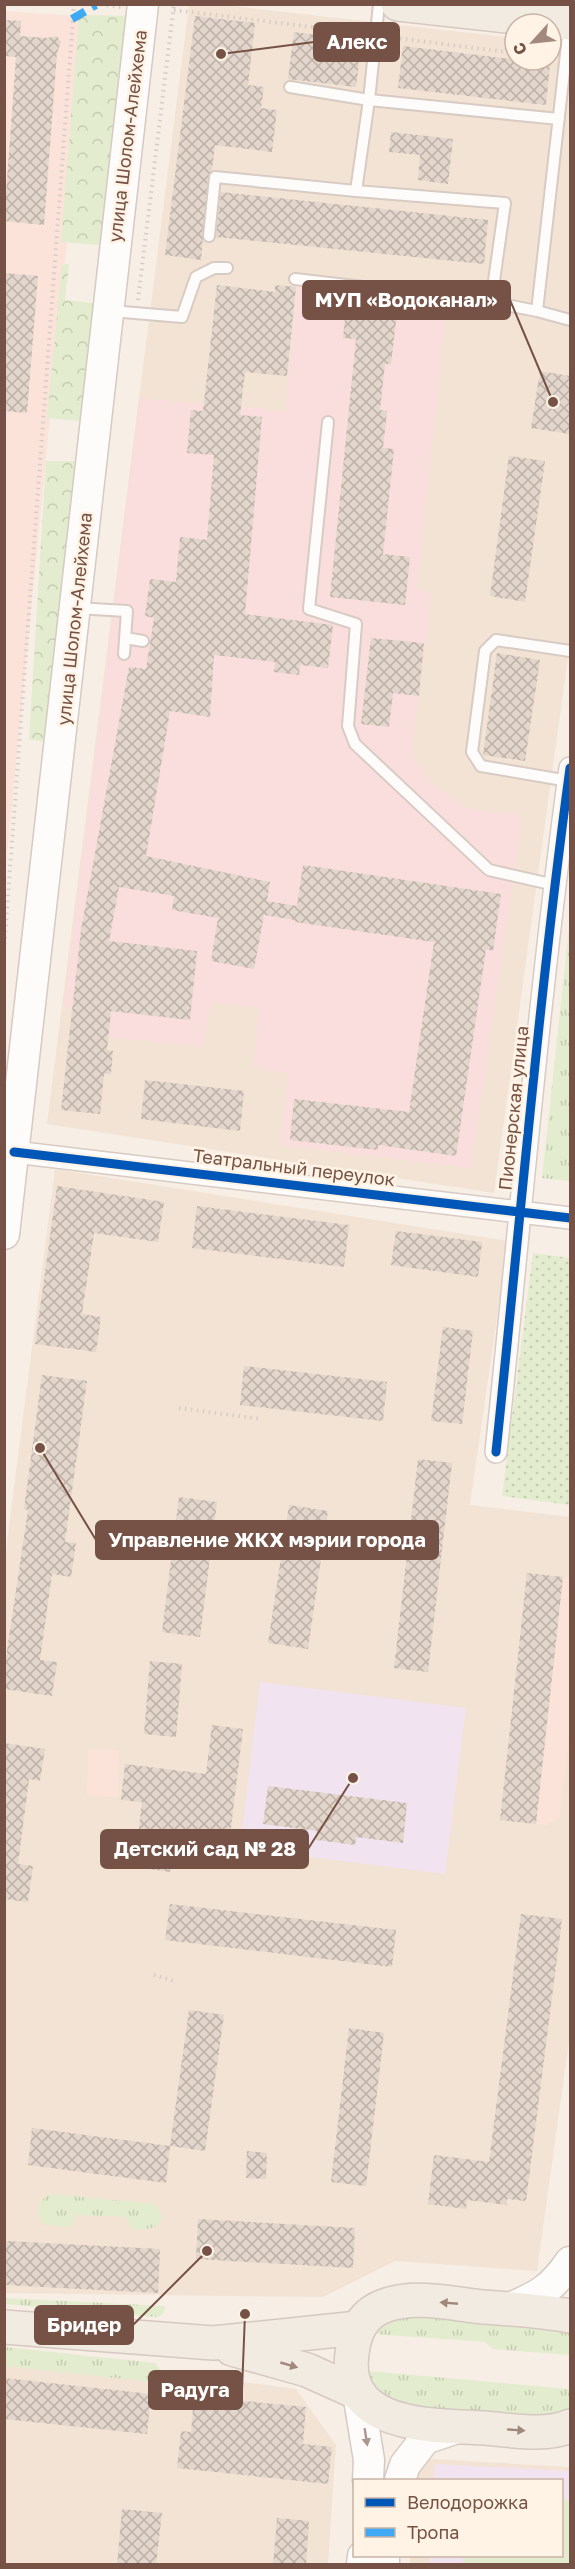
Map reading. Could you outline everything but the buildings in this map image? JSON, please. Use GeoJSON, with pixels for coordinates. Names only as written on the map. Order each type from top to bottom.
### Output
{"type":"FeatureCollection","features":[{"type":"Feature","properties":{"kind":"main road"},"geometry":{"type":"LineString","coordinates":[[398,4],[570,23]]}},
{"type":"Feature","properties":{"kind":"main road","name":"улица Шолом-Алейхема"},"geometry":{"type":"LineString","coordinates":[[4,1234],[76,608],[122,312],[133,6]]}},
{"type":"Feature","properties":{"kind":"main road"},"geometry":{"type":"LineString","coordinates":[[507,2309],[535,2298],[550,2288],[570,2262]]}},
{"type":"Feature","properties":{"kind":"main road"},"geometry":{"type":"LineString","coordinates":[[368,2479],[369,2460],[352,2370],[352,2349],[358,2328],[369,2313],[386,2305],[410,2301],[570,2316]]}},
{"type":"Feature","properties":{"kind":"main road"},"geometry":{"type":"LineString","coordinates":[[4,2326],[213,2343],[358,2328]]}},
{"type":"Feature","properties":{"kind":"main road"},"geometry":{"type":"LineString","coordinates":[[213,2343],[307,2370],[358,2393],[378,2412],[402,2421],[541,2432],[570,2426]]}},
{"type":"Feature","properties":{"kind":"main road"},"geometry":{"type":"LineString","coordinates":[[401,2479],[405,2465],[425,2439],[460,2427]]}},
{"type":"Feature","properties":{"kind":"street","name":"Пионерская улица"},"geometry":{"type":"LineString","coordinates":[[496,1452],[519,1210],[563,887],[570,774]]}},
{"type":"Feature","properties":{"kind":"street","name":"Театральный переулок"},"geometry":{"type":"LineString","coordinates":[[14,1152],[519,1210],[570,1218]]}},
{"type":"Feature","properties":{"kind":"lane"},"geometry":{"type":"LineString","coordinates":[[356,191],[379,4]]}},
{"type":"Feature","properties":{"kind":"lane"},"geometry":{"type":"LineString","coordinates":[[537,311],[570,23]]}},
{"type":"Feature","properties":{"kind":"lane"},"geometry":{"type":"LineString","coordinates":[[290,87],[369,100],[559,119]]}},
{"type":"Feature","properties":{"kind":"lane"},"geometry":{"type":"LineString","coordinates":[[209,236],[215,177],[505,203],[491,302]]}},
{"type":"Feature","properties":{"kind":"lane"},"geometry":{"type":"LineString","coordinates":[[122,312],[182,317],[196,277],[214,267],[227,268]]}},
{"type":"Feature","properties":{"kind":"lane"},"geometry":{"type":"LineString","coordinates":[[295,279],[491,302],[570,320]]}},
{"type":"Feature","properties":{"kind":"lane"},"geometry":{"type":"LineString","coordinates":[[328,422],[309,609],[356,624],[348,726],[355,744],[489,870],[563,887]]}},
{"type":"Feature","properties":{"kind":"lane"},"geometry":{"type":"LineString","coordinates":[[76,608],[127,611],[124,654]]}},
{"type":"Feature","properties":{"kind":"lane"},"geometry":{"type":"LineString","coordinates":[[125,638],[143,641]]}},
{"type":"Feature","properties":{"kind":"lane"},"geometry":{"type":"LineString","coordinates":[[570,651],[496,640],[485,651],[472,752],[481,766],[570,774]]}},
{"type":"Feature","properties":{"kind":"path"},"geometry":{"type":"LineString","coordinates":[[4,950],[74,4]]}},
{"type":"Feature","properties":{"kind":"path"},"geometry":{"type":"LineString","coordinates":[[95,4],[133,6]]}},
{"type":"Feature","properties":{"kind":"path"},"geometry":{"type":"LineString","coordinates":[[122,312],[174,7],[503,51]]}},
{"type":"Feature","properties":{"kind":"path"},"geometry":{"type":"LineString","coordinates":[[179,1408],[261,1419]]}},
{"type":"Feature","properties":{"kind":"path"},"geometry":{"type":"LineString","coordinates":[[154,1975],[177,1982]]}},
{"type":"Feature","properties":{"kind":"shaded area"},"geometry":{"type":"Polygon","coordinates":[[[189,5],[224,5],[503,37],[503,72],[563,72],[563,43],[570,44],[570,643],[494,1193],[47,1124],[189,5]]]}},
{"type":"Feature","properties":{"kind":"shaded area"},"geometry":{"type":"Polygon","coordinates":[[[5,11],[89,17],[5,877],[5,11]]]}},
{"type":"Feature","properties":{"kind":"shaded area"},"geometry":{"type":"Polygon","coordinates":[[[298,285],[447,302],[417,589],[430,592],[429,618],[411,752],[428,780],[467,808],[522,816],[471,1168],[281,1145],[288,1073],[253,1068],[260,1007],[211,1003],[203,1047],[109,1037],[111,1012],[64,1007],[139,398],[285,411],[298,285]]]}},
{"type":"Feature","properties":{"kind":"shaded area"},"geometry":{"type":"Polygon","coordinates":[[[55,1169],[508,1241],[470,1505],[570,1517],[570,2034],[537,2271],[395,2261],[323,2297],[5,2293],[4,1565],[55,1169]]]}},
{"type":"Feature","properties":{"kind":"shaded area"},"geometry":{"type":"Polygon","coordinates":[[[563,1577],[570,1578],[570,1725],[560,1817],[547,1825],[536,1824],[563,1577]]]}},
{"type":"Feature","properties":{"kind":"shaded area"},"geometry":{"type":"Polygon","coordinates":[[[260,1682],[466,1708],[445,1874],[240,1848],[260,1682]]]}},
{"type":"Feature","properties":{"kind":"shaded area"},"geometry":{"type":"Polygon","coordinates":[[[88,1750],[119,1750],[118,1797],[87,1796],[88,1750]]]}},
{"type":"Feature","properties":{"kind":"shaded area"},"geometry":{"type":"Polygon","coordinates":[[[5,2350],[296,2389],[336,2445],[328,2564],[5,2564],[5,2350]]]}},
{"type":"Feature","properties":{"kind":"shaded area"},"geometry":{"type":"Polygon","coordinates":[[[416,2458],[570,2467],[570,2564],[410,2564],[410,2557],[563,2557],[563,2479],[415,2479],[416,2458]]]}},
{"type":"Feature","properties":{"kind":"shaded area"},"geometry":{"type":"Polygon","coordinates":[[[435,2464],[570,2471],[570,2564],[429,2564],[430,2557],[563,2557],[563,2479],[434,2479],[435,2464]]]}},
{"type":"Feature","properties":{"kind":"green space"},"geometry":{"type":"Polygon","coordinates":[[[79,15],[130,16],[100,245],[61,242],[79,15]]]}},
{"type":"Feature","properties":{"kind":"green space"},"geometry":{"type":"Polygon","coordinates":[[[62,264],[69,264],[65,300],[93,303],[97,267],[99,267],[80,421],[47,418],[62,264]]]}},
{"type":"Feature","properties":{"kind":"green space"},"geometry":{"type":"Polygon","coordinates":[[[46,461],[75,461],[79,469],[49,738],[44,742],[29,739],[46,461]]]}},
{"type":"Feature","properties":{"kind":"green space"},"geometry":{"type":"Polygon","coordinates":[[[570,928],[570,1181],[542,1178],[570,928]]]}},
{"type":"Feature","properties":{"kind":"green space"},"geometry":{"type":"Polygon","coordinates":[[[533,1253],[570,1258],[570,1505],[502,1496],[533,1253]]]}},
{"type":"Feature","properties":{"kind":"green space"},"geometry":{"type":"Polygon","coordinates":[[[51,2194],[155,2204],[160,2212],[160,2223],[151,2228],[131,2229],[127,2217],[76,2215],[69,2227],[44,2225],[39,2216],[39,2207],[40,2203],[51,2194]]]}},
{"type":"Feature","properties":{"kind":"green space"},"geometry":{"type":"Polygon","coordinates":[[[4,2298],[166,2306],[162,2315],[156,2317],[5,2304],[4,2298]]]}},
{"type":"Feature","properties":{"kind":"green space"},"geometry":{"type":"Polygon","coordinates":[[[412,2312],[570,2331],[570,2355],[493,2349],[485,2342],[373,2334],[375,2325],[412,2312]]]}},
{"type":"Feature","properties":{"kind":"green space"},"geometry":{"type":"Polygon","coordinates":[[[5,2347],[155,2363],[163,2373],[162,2383],[5,2366],[5,2347]]]}},
{"type":"Feature","properties":{"kind":"green space"},"geometry":{"type":"Polygon","coordinates":[[[368,2371],[570,2389],[570,2413],[560,2417],[406,2410],[377,2390],[368,2371]]]}},
{"type":"Feature","properties":{"kind":"green space"},"geometry":{"type":"Polygon","coordinates":[[[563,2499],[570,2500],[570,2564],[463,2564],[463,2557],[563,2557],[563,2499]]]}},
{"type":"Feature","properties":{"kind":"marked path"},"geometry":{"type":"LineString","coordinates":[[72,19],[96,5]]}},
{"type":"Feature","properties":{"kind":"cycle path"},"geometry":{"type":"LineString","coordinates":[[496,1452],[539,1024],[570,768]]}},
{"type":"Feature","properties":{"kind":"cycle path"},"geometry":{"type":"LineString","coordinates":[[14,1152],[570,1218]]}},
{"type":"Feature","properties":{"kind":"place","name":"Алекс"},"geometry":{"type":"Point","coordinates":[221,54]}},
{"type":"Feature","properties":{"kind":"place","name":"МУП «Водоканал»"},"geometry":{"type":"Point","coordinates":[553,402]}},
{"type":"Feature","properties":{"kind":"place","name":"Управление ЖКХ мэрии города"},"geometry":{"type":"Point","coordinates":[40,1448]}},
{"type":"Feature","properties":{"kind":"place","name":"Детский сад № 28"},"geometry":{"type":"Point","coordinates":[353,1778]}},
{"type":"Feature","properties":{"kind":"place","name":"Бридер"},"geometry":{"type":"Point","coordinates":[207,2251]}},
{"type":"Feature","properties":{"kind":"place","name":"Радуга"},"geometry":{"type":"Point","coordinates":[245,2314]}}]}
